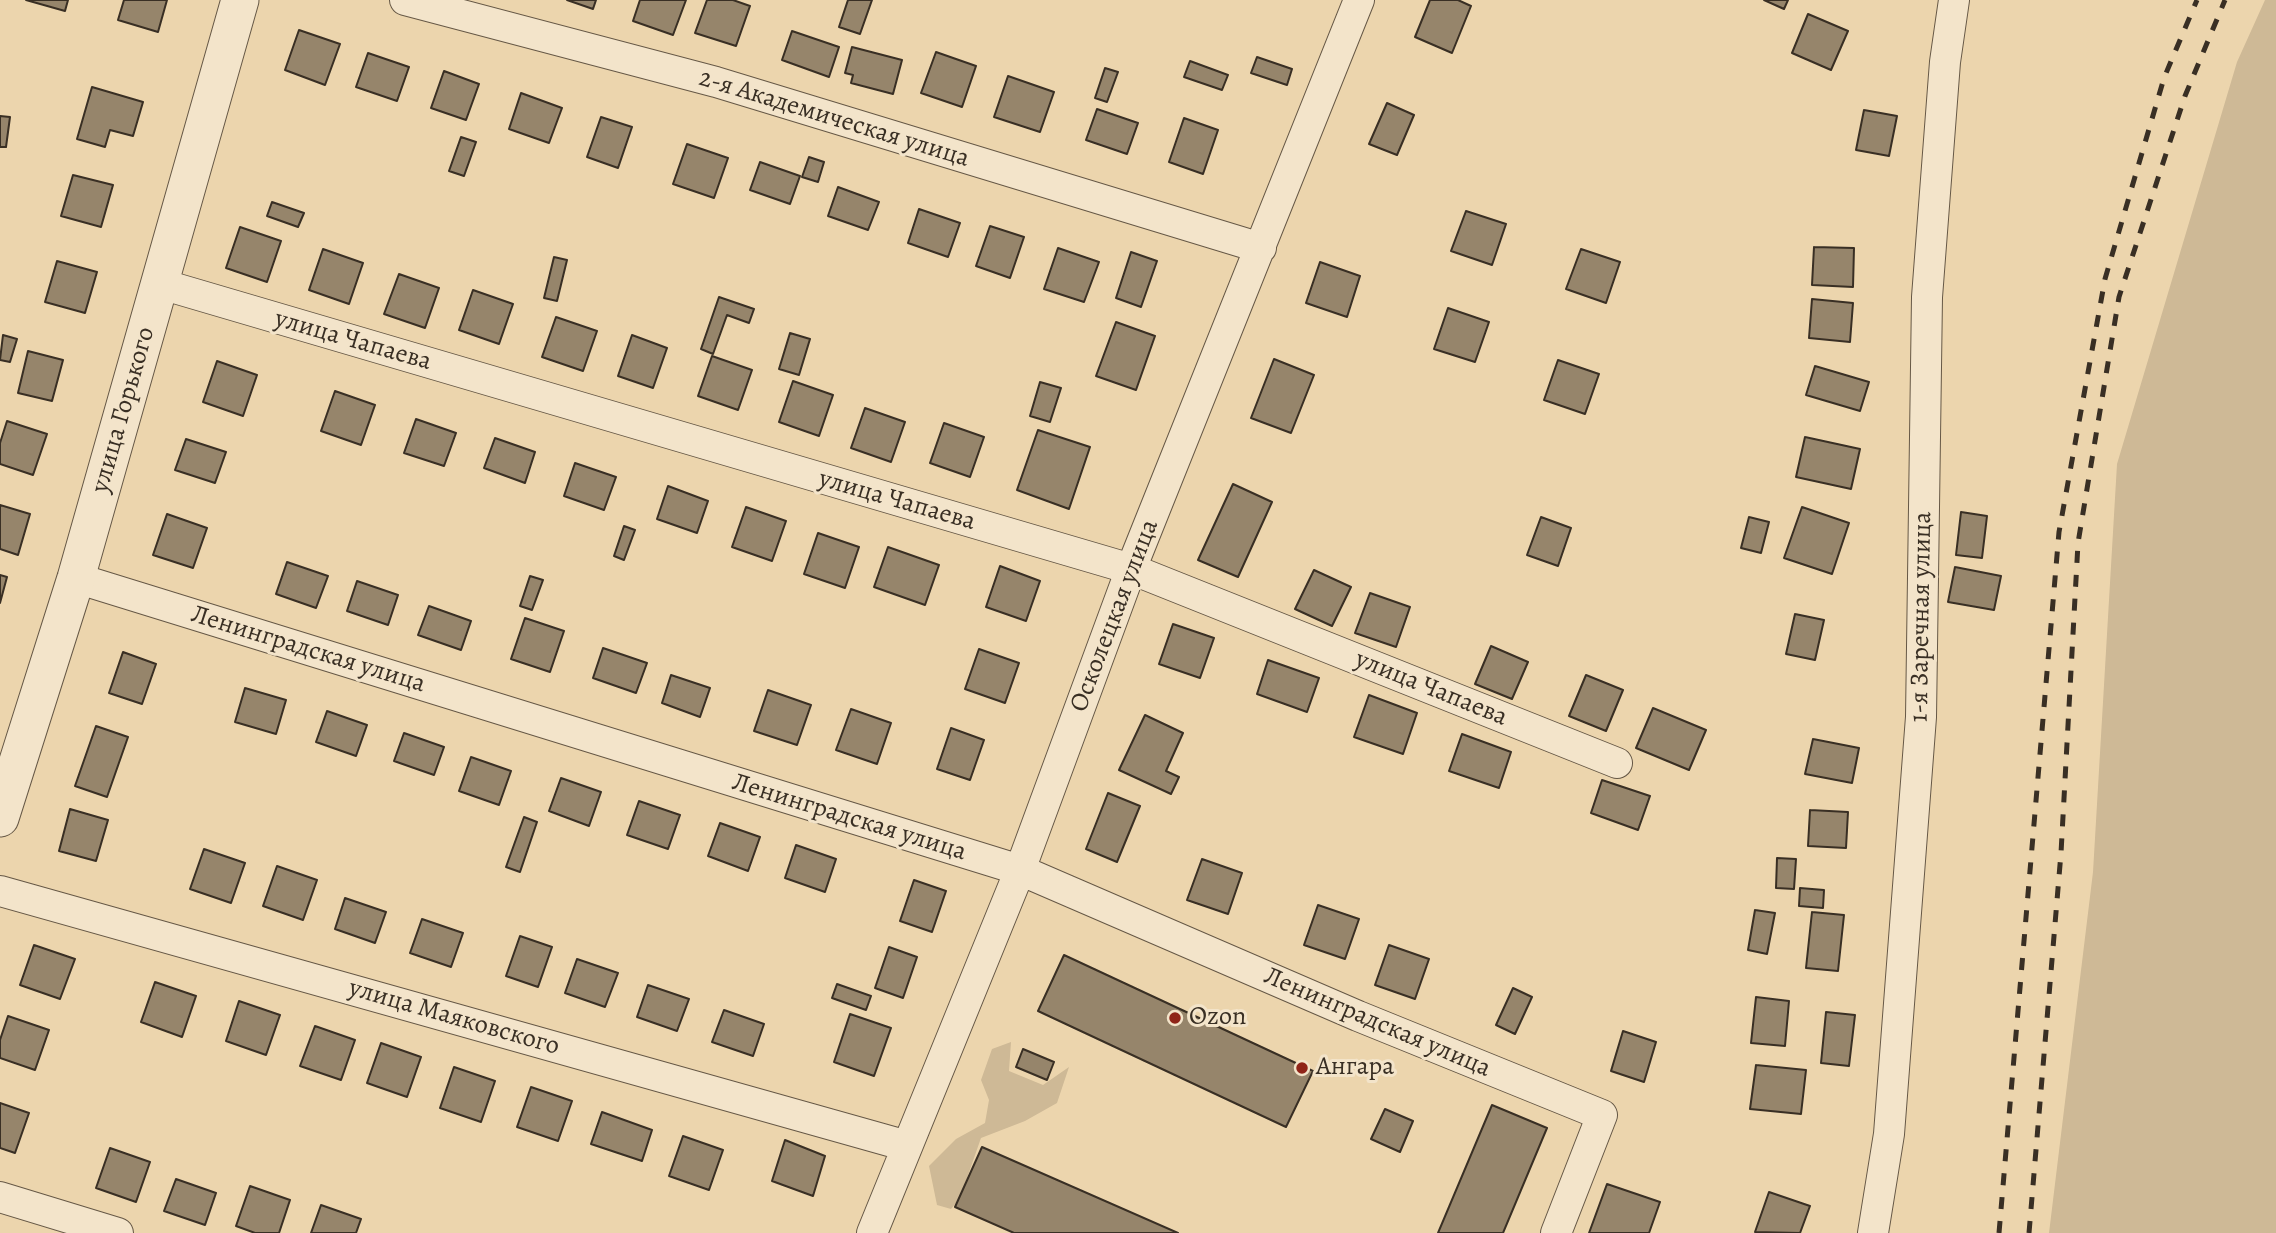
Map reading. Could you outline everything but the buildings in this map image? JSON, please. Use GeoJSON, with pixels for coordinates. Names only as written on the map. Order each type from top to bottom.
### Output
{"type":"FeatureCollection","features":[{"type":"Feature","properties":{"kind":"street","name":"улица Горького"},"geometry":{"type":"LineString","coordinates":[[0,818],[75,578],[240,0]]}},
{"type":"Feature","properties":{"kind":"street","name":"2-я Академическая улица"},"geometry":{"type":"LineString","coordinates":[[405,0],[716,82],[1261,248]]}},
{"type":"Feature","properties":{"kind":"street","name":"Осколецкая улица"},"geometry":{"type":"LineString","coordinates":[[872,1233],[1020,870],[1131,569],[1359,0]]}},
{"type":"Feature","properties":{"kind":"street","name":"1-я Заречная улица"},"geometry":{"type":"LineString","coordinates":[[1873,1233],[1889,1134],[1921,717],[1927,297],[1945,62],[1954,0]]}},
{"type":"Feature","properties":{"kind":"street","name":"улица Чапаева"},"geometry":{"type":"LineString","coordinates":[[161,284],[1131,569],[1617,763]]}},
{"type":"Feature","properties":{"kind":"street","name":"Ленинградская улица"},"geometry":{"type":"LineString","coordinates":[[75,578],[1020,870],[1357,1016],[1602,1115],[1556,1233]]}},
{"type":"Feature","properties":{"kind":"street","name":"улица Маяковского"},"geometry":{"type":"LineString","coordinates":[[0,891],[907,1146]]}},
{"type":"Feature","properties":{"kind":"street"},"geometry":{"type":"LineString","coordinates":[[0,1197],[118,1233]]}},
{"type":"Feature","properties":{"kind":"shaded area"},"geometry":{"type":"Polygon","coordinates":[[[2265,0],[2276,0],[2276,1233],[2049,1233],[2093,872],[2117,464],[2237,62],[2265,0]]]}},
{"type":"Feature","properties":{"kind":"shaded area"},"geometry":{"type":"Polygon","coordinates":[[[1011,1042],[1009,1071],[1043,1085],[1069,1067],[1057,1103],[1025,1121],[981,1138],[960,1198],[951,1209],[937,1205],[929,1166],[956,1139],[985,1123],[989,1100],[981,1080],[992,1049],[1011,1042]]]}},
{"type":"Feature","properties":{"kind":"railway"},"geometry":{"type":"LineString","coordinates":[[1999,1233],[2059,532],[2105,279],[2164,78],[2197,0]]}},
{"type":"Feature","properties":{"kind":"railway"},"geometry":{"type":"LineString","coordinates":[[2029,1233],[2061,853],[2078,543],[2119,297],[2185,96],[2225,0]]}},
{"type":"Feature","properties":{"kind":"place","name":"Ozon"},"geometry":{"type":"Point","coordinates":[1175,1018]}},
{"type":"Feature","properties":{"kind":"place","name":"Ангара"},"geometry":{"type":"Point","coordinates":[1302,1068]}}]}
